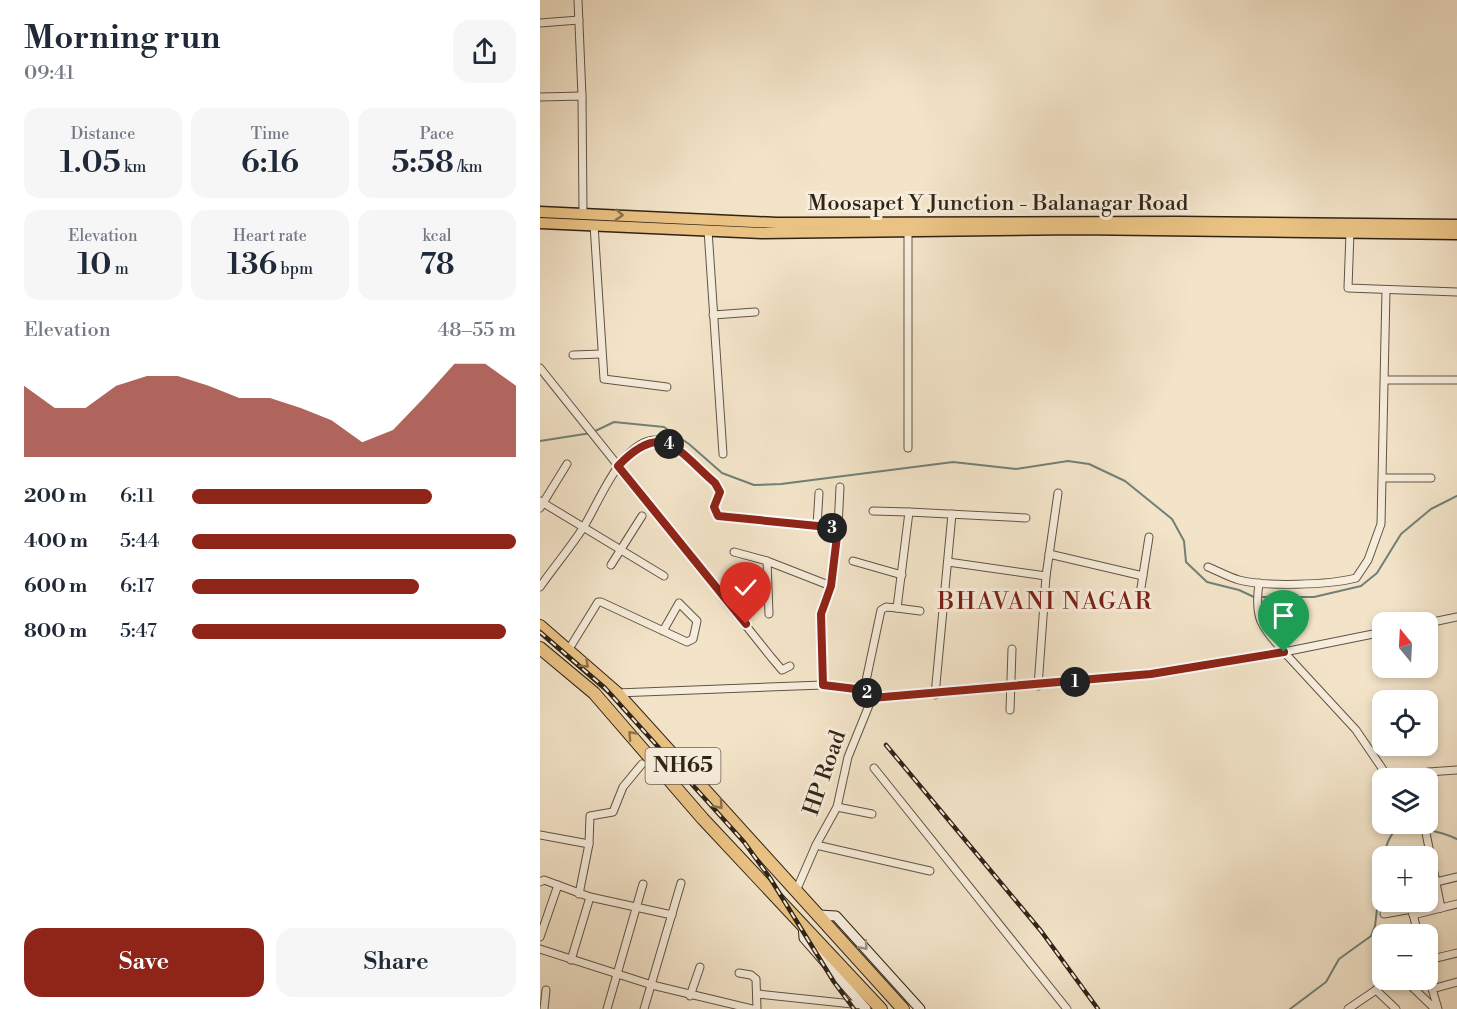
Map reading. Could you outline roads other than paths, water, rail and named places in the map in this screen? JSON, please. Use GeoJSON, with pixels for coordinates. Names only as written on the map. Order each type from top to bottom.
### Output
{"type":"FeatureCollection","features":[{"type":"Feature","properties":{"kind":"highway","name":"NH65"},"geometry":{"type":"LineString","coordinates":[[540,626],[617,693],[903,1009]]}},
{"type":"Feature","properties":{"kind":"highway","name":"NH65"},"geometry":{"type":"LineString","coordinates":[[540,648],[594,693],[703,819],[881,1009]]}},
{"type":"Feature","properties":{"kind":"main road","name":"Moosapet Y Junction - Balanagar Road"},"geometry":{"type":"LineString","coordinates":[[540,212],[583,212],[777,223],[1177,222],[1457,225]]}},
{"type":"Feature","properties":{"kind":"main road"},"geometry":{"type":"LineString","coordinates":[[540,224],[762,233],[908,231],[1457,234]]}},
{"type":"Feature","properties":{"kind":"street"},"geometry":{"type":"LineString","coordinates":[[578,0],[583,212]]}},
{"type":"Feature","properties":{"kind":"street"},"geometry":{"type":"LineString","coordinates":[[540,23],[579,20]]}},
{"type":"Feature","properties":{"kind":"street"},"geometry":{"type":"LineString","coordinates":[[540,98],[582,96]]}},
{"type":"Feature","properties":{"kind":"street"},"geometry":{"type":"LineString","coordinates":[[594,225],[604,379],[667,387]]}},
{"type":"Feature","properties":{"kind":"street"},"geometry":{"type":"LineString","coordinates":[[708,230],[723,454]]}},
{"type":"Feature","properties":{"kind":"street"},"geometry":{"type":"LineString","coordinates":[[908,231],[908,448]]}},
{"type":"Feature","properties":{"kind":"street"},"geometry":{"type":"LineString","coordinates":[[1350,232],[1348,288],[1457,292]]}},
{"type":"Feature","properties":{"kind":"street"},"geometry":{"type":"LineString","coordinates":[[1208,567],[1238,580],[1258,583],[1341,582],[1356,578],[1368,561],[1382,524],[1386,290]]}},
{"type":"Feature","properties":{"kind":"street"},"geometry":{"type":"LineString","coordinates":[[713,315],[755,312]]}},
{"type":"Feature","properties":{"kind":"street"},"geometry":{"type":"LineString","coordinates":[[573,355],[601,354]]}},
{"type":"Feature","properties":{"kind":"street"},"geometry":{"type":"LineString","coordinates":[[540,368],[771,657],[782,670],[790,666]]}},
{"type":"Feature","properties":{"kind":"street"},"geometry":{"type":"LineString","coordinates":[[1385,380],[1457,380]]}},
{"type":"Feature","properties":{"kind":"street"},"geometry":{"type":"LineString","coordinates":[[540,587],[583,527],[618,466],[645,443],[656,440],[667,442],[719,488],[719,497],[714,507],[718,516],[838,528]]}},
{"type":"Feature","properties":{"kind":"street"},"geometry":{"type":"LineString","coordinates":[[567,464],[541,504],[664,576]]}},
{"type":"Feature","properties":{"kind":"street"},"geometry":{"type":"LineString","coordinates":[[1384,478],[1431,478]]}},
{"type":"Feature","properties":{"kind":"street"},"geometry":{"type":"LineString","coordinates":[[823,685],[821,614],[831,586],[840,487]]}},
{"type":"Feature","properties":{"kind":"street"},"geometry":{"type":"LineString","coordinates":[[817,526],[819,493]]}},
{"type":"Feature","properties":{"kind":"street"},"geometry":{"type":"LineString","coordinates":[[1038,686],[1046,576],[1058,493]]}},
{"type":"Feature","properties":{"kind":"street"},"geometry":{"type":"LineString","coordinates":[[873,511],[1026,518]]}},
{"type":"Feature","properties":{"kind":"street"},"geometry":{"type":"LineString","coordinates":[[897,609],[909,512]]}},
{"type":"Feature","properties":{"kind":"street"},"geometry":{"type":"LineString","coordinates":[[935,695],[952,514]]}},
{"type":"Feature","properties":{"kind":"street"},"geometry":{"type":"LineString","coordinates":[[610,565],[642,516]]}},
{"type":"Feature","properties":{"kind":"street"},"geometry":{"type":"LineString","coordinates":[[1140,594],[1149,537]]}},
{"type":"Feature","properties":{"kind":"street"},"geometry":{"type":"LineString","coordinates":[[734,552],[767,561],[831,586]]}},
{"type":"Feature","properties":{"kind":"street"},"geometry":{"type":"LineString","coordinates":[[1049,554],[1143,576]]}},
{"type":"Feature","properties":{"kind":"street"},"geometry":{"type":"LineString","coordinates":[[767,561],[769,614]]}},
{"type":"Feature","properties":{"kind":"street"},"geometry":{"type":"LineString","coordinates":[[853,561],[902,575]]}},
{"type":"Feature","properties":{"kind":"street"},"geometry":{"type":"LineString","coordinates":[[948,562],[1046,576]]}},
{"type":"Feature","properties":{"kind":"street"},"geometry":{"type":"LineString","coordinates":[[1258,583],[1256,608],[1262,627],[1356,730],[1382,768]]}},
{"type":"Feature","properties":{"kind":"street"},"geometry":{"type":"LineString","coordinates":[[569,649],[598,602],[663,631],[690,642],[698,623],[679,603],[663,631]]}},
{"type":"Feature","properties":{"kind":"street"},"geometry":{"type":"LineString","coordinates":[[864,690],[881,610],[886,607],[920,611]]}},
{"type":"Feature","properties":{"kind":"street"},"geometry":{"type":"LineString","coordinates":[[1438,621],[1457,617]]}},
{"type":"Feature","properties":{"kind":"street"},"geometry":{"type":"LineString","coordinates":[[617,693],[823,685],[864,690],[872,698],[935,695],[1151,674],[1284,652],[1372,634]]}},
{"type":"Feature","properties":{"kind":"street"},"geometry":{"type":"LineString","coordinates":[[1010,710],[1012,649]]}},
{"type":"Feature","properties":{"kind":"street","name":"HP Road"},"geometry":{"type":"LineString","coordinates":[[796,891],[816,845],[837,807],[848,757],[872,698]]}},
{"type":"Feature","properties":{"kind":"street"},"geometry":{"type":"LineString","coordinates":[[579,894],[589,844],[590,816],[613,812],[623,787],[642,764]]}},
{"type":"Feature","properties":{"kind":"street"},"geometry":{"type":"LineString","coordinates":[[874,768],[1067,1009]]}},
{"type":"Feature","properties":{"kind":"street"},"geometry":{"type":"LineString","coordinates":[[1438,771],[1457,770]]}},
{"type":"Feature","properties":{"kind":"street"},"geometry":{"type":"LineString","coordinates":[[837,807],[872,814]]}},
{"type":"Feature","properties":{"kind":"street"},"geometry":{"type":"LineString","coordinates":[[540,835],[589,844]]}},
{"type":"Feature","properties":{"kind":"street"},"geometry":{"type":"LineString","coordinates":[[816,845],[930,872]]}},
{"type":"Feature","properties":{"kind":"street"},"geometry":{"type":"LineString","coordinates":[[1438,882],[1457,877]]}},
{"type":"Feature","properties":{"kind":"street"},"geometry":{"type":"LineString","coordinates":[[540,882],[558,885],[590,897],[672,915]]}},
{"type":"Feature","properties":{"kind":"street"},"geometry":{"type":"LineString","coordinates":[[644,1009],[681,883]]}},
{"type":"Feature","properties":{"kind":"street"},"geometry":{"type":"LineString","coordinates":[[607,1009],[643,884]]}},
{"type":"Feature","properties":{"kind":"street"},"geometry":{"type":"LineString","coordinates":[[540,938],[558,885]]}},
{"type":"Feature","properties":{"kind":"street"},"geometry":{"type":"LineString","coordinates":[[1438,891],[1442,908]]}},
{"type":"Feature","properties":{"kind":"street"},"geometry":{"type":"LineString","coordinates":[[571,960],[590,897]]}},
{"type":"Feature","properties":{"kind":"street"},"geometry":{"type":"LineString","coordinates":[[1438,908],[1457,904]]}},
{"type":"Feature","properties":{"kind":"street"},"geometry":{"type":"LineString","coordinates":[[1384,914],[1393,912]]}},
{"type":"Feature","properties":{"kind":"street"},"geometry":{"type":"LineString","coordinates":[[819,915],[836,916],[920,1009]]}},
{"type":"Feature","properties":{"kind":"street"},"geometry":{"type":"LineString","coordinates":[[803,924],[804,938],[864,1007]]}},
{"type":"Feature","properties":{"kind":"street"},"geometry":{"type":"LineString","coordinates":[[540,949],[690,996],[754,1009],[758,994],[756,979],[751,975],[740,973]]}},
{"type":"Feature","properties":{"kind":"street"},"geometry":{"type":"LineString","coordinates":[[1438,958],[1457,953]]}},
{"type":"Feature","properties":{"kind":"street"},"geometry":{"type":"LineString","coordinates":[[690,996],[700,967]]}},
{"type":"Feature","properties":{"kind":"street"},"geometry":{"type":"LineString","coordinates":[[1438,987],[1457,982]]}},
{"type":"Feature","properties":{"kind":"street"},"geometry":{"type":"LineString","coordinates":[[544,1009],[546,990]]}},
{"type":"Feature","properties":{"kind":"street"},"geometry":{"type":"LineString","coordinates":[[1348,1009],[1376,990],[1396,1009]]}},
{"type":"Feature","properties":{"kind":"street"},"geometry":{"type":"LineString","coordinates":[[1416,990],[1437,1009]]}},
{"type":"Feature","properties":{"kind":"street"},"geometry":{"type":"LineString","coordinates":[[1432,990],[1437,1009]]}},
{"type":"Feature","properties":{"kind":"street"},"geometry":{"type":"LineString","coordinates":[[758,994],[864,1007]]}},
{"type":"Feature","properties":{"kind":"street"},"geometry":{"type":"LineString","coordinates":[[801,1009],[802,998]]}},
{"type":"Feature","properties":{"kind":"waterway"},"geometry":{"type":"LineString","coordinates":[[540,441],[591,433],[614,422],[664,427],[689,444],[722,473],[754,485],[781,484],[953,462],[1016,469],[1068,461],[1089,464],[1125,481],[1172,519],[1184,541],[1186,562],[1207,582],[1239,590],[1254,597],[1314,597],[1361,586],[1377,573],[1401,534],[1431,509],[1457,496]]}},
{"type":"Feature","properties":{"kind":"waterway"},"geometry":{"type":"LineString","coordinates":[[1386,846],[1396,830],[1408,827],[1426,829],[1457,839]]}},
{"type":"Feature","properties":{"kind":"waterway"},"geometry":{"type":"LineString","coordinates":[[1290,1009],[1326,982],[1339,959],[1371,936],[1377,912]]}},
{"type":"Feature","properties":{"kind":"railway"},"geometry":{"type":"LineString","coordinates":[[540,632],[605,688],[744,842],[770,878],[834,982],[854,1009]]}},
{"type":"Feature","properties":{"kind":"railway"},"geometry":{"type":"LineString","coordinates":[[886,745],[1041,931],[1098,1009]]}},
{"type":"Feature","properties":{"kind":"district","name":"BHAVANI NAGAR"},"geometry":{"type":"Point","coordinates":[1045,602]}}]}
